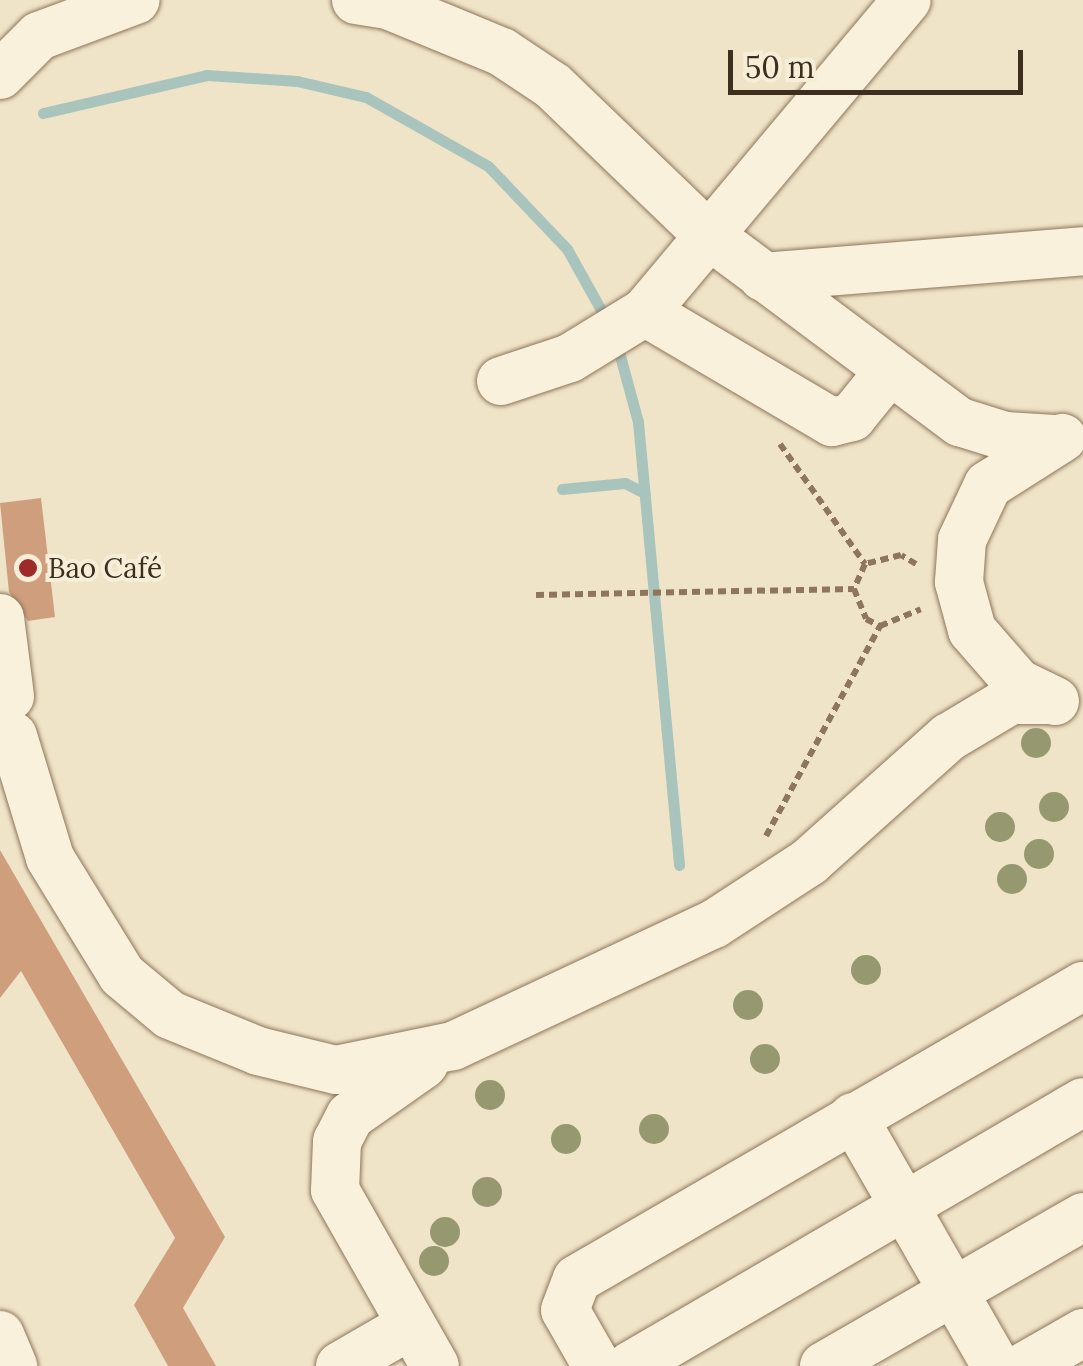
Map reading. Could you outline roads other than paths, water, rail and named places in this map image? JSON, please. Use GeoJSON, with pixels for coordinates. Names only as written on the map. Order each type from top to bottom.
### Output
{"type":"FeatureCollection","features":[{"type":"Feature","properties":{"kind":"street"},"geometry":{"type":"LineString","coordinates":[[0,74],[36,18],[136,0]]}},
{"type":"Feature","properties":{"kind":"street"},"geometry":{"type":"LineString","coordinates":[[356,0],[388,5],[514,61],[553,86],[706,233],[960,422],[1005,436],[1069,438]]}},
{"type":"Feature","properties":{"kind":"street"},"geometry":{"type":"LineString","coordinates":[[501,382],[626,324],[907,0]]}},
{"type":"Feature","properties":{"kind":"street"},"geometry":{"type":"LineString","coordinates":[[764,277],[1083,251]]}},
{"type":"Feature","properties":{"kind":"street"},"geometry":{"type":"LineString","coordinates":[[626,324],[832,422],[852,417],[890,370]]}},
{"type":"Feature","properties":{"kind":"street"},"geometry":{"type":"LineString","coordinates":[[1069,438],[988,485],[962,540],[959,582],[972,630],[1018,683],[1075,705]]}},
{"type":"Feature","properties":{"kind":"street"},"geometry":{"type":"LineString","coordinates":[[0,618],[12,716],[50,858],[122,974],[170,1015],[258,1052],[336,1070],[453,1046]]}},
{"type":"Feature","properties":{"kind":"street"},"geometry":{"type":"LineString","coordinates":[[434,1366],[335,1190],[337,1141],[374,1095],[453,1046],[714,924],[809,862],[949,738],[1011,700],[1075,705]]}},
{"type":"Feature","properties":{"kind":"street"},"geometry":{"type":"LineString","coordinates":[[597,1366],[565,1310],[577,1279],[1083,986]]}},
{"type":"Feature","properties":{"kind":"street"},"geometry":{"type":"LineString","coordinates":[[630,1366],[1083,1102]]}},
{"type":"Feature","properties":{"kind":"street"},"geometry":{"type":"LineString","coordinates":[[853,1117],[950,1292],[996,1366]]}},
{"type":"Feature","properties":{"kind":"street"},"geometry":{"type":"LineString","coordinates":[[824,1366],[1083,1217]]}},
{"type":"Feature","properties":{"kind":"street"},"geometry":{"type":"LineString","coordinates":[[346,1365],[411,1325]]}},
{"type":"Feature","properties":{"kind":"street"},"geometry":{"type":"LineString","coordinates":[[1025,1366],[1083,1333]]}},
{"type":"Feature","properties":{"kind":"street"},"geometry":{"type":"LineString","coordinates":[[0,1335],[14,1366]]}},
{"type":"Feature","properties":{"kind":"waterway"},"geometry":{"type":"LineString","coordinates":[[43,113],[207,75],[297,81],[366,97],[488,166],[567,249],[609,324]]}},
{"type":"Feature","properties":{"kind":"waterway"},"geometry":{"type":"LineString","coordinates":[[616,341],[638,422],[679,865]]}},
{"type":"Feature","properties":{"kind":"waterway"},"geometry":{"type":"LineString","coordinates":[[562,489],[625,483],[645,493]]}},
{"type":"Feature","properties":{"kind":"place","name":"Bao Café"},"geometry":{"type":"Point","coordinates":[28,568]}}]}
